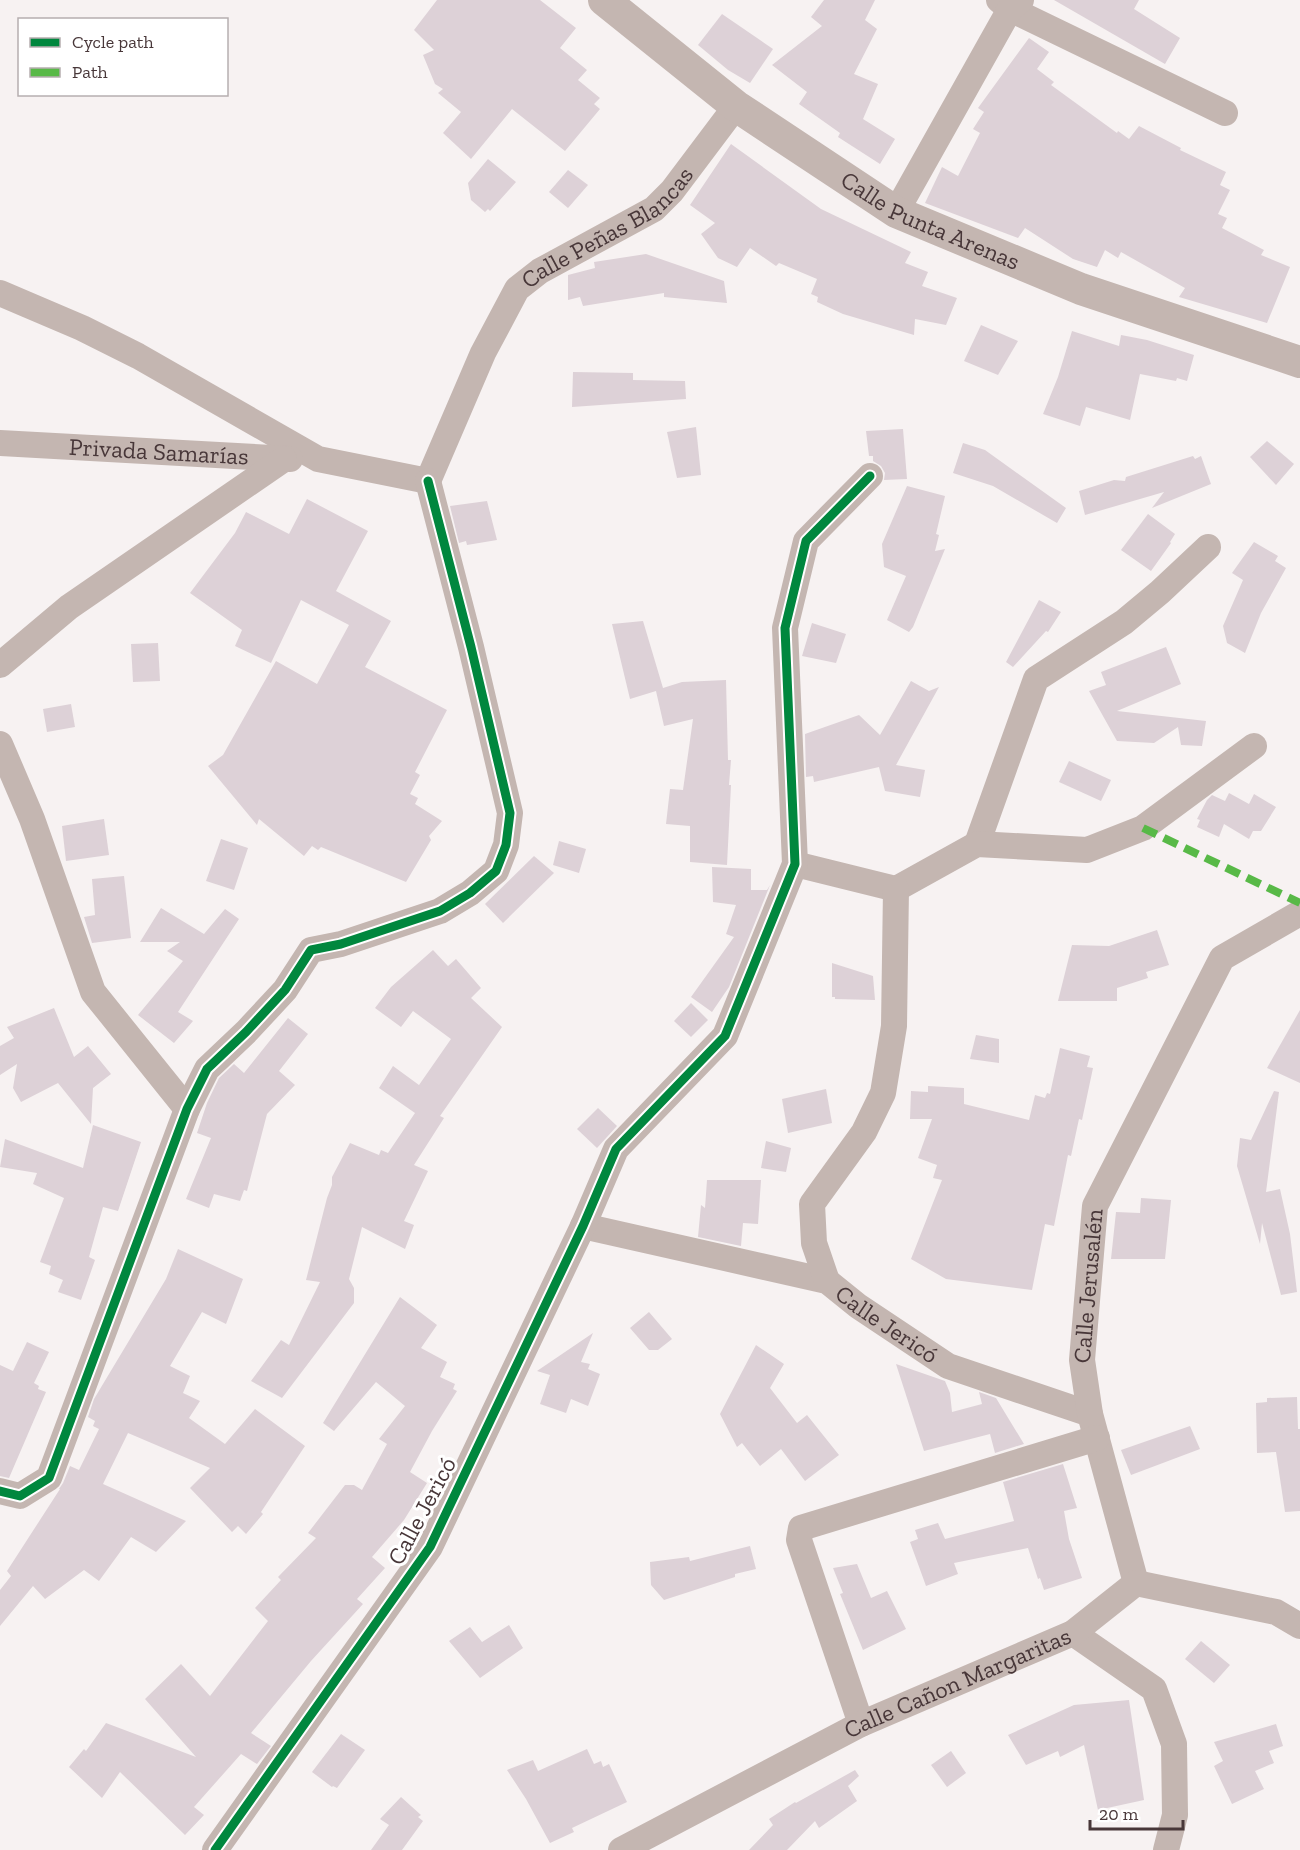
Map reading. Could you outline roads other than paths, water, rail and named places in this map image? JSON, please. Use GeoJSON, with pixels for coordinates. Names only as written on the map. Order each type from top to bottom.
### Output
{"type":"FeatureCollection","features":[{"type":"Feature","properties":{"kind":"street","name":"Calle Punta Arenas"},"geometry":{"type":"LineString","coordinates":[[603,0],[736,106],[896,212],[1081,289],[1300,362]]}},
{"type":"Feature","properties":{"kind":"street"},"geometry":{"type":"LineString","coordinates":[[896,212],[1010,3],[1225,113]]}},
{"type":"Feature","properties":{"kind":"street","name":"Calle Peñas Blancas"},"geometry":{"type":"LineString","coordinates":[[428,481],[483,353],[517,289],[540,271],[654,209],[672,191],[736,106]]}},
{"type":"Feature","properties":{"kind":"street"},"geometry":{"type":"LineString","coordinates":[[0,293],[82,328],[128,352],[318,459],[428,481],[471,647],[510,813],[506,845],[496,871],[470,893],[440,911],[340,944],[311,950],[285,990],[207,1069],[187,1109],[49,1478],[20,1496],[0,1491]]}},
{"type":"Feature","properties":{"kind":"street","name":"Privada Samarías"},"geometry":{"type":"LineString","coordinates":[[0,443],[318,459]]}},
{"type":"Feature","properties":{"kind":"street"},"geometry":{"type":"LineString","coordinates":[[0,665],[69,607],[284,459]]}},
{"type":"Feature","properties":{"kind":"street"},"geometry":{"type":"LineString","coordinates":[[583,1226],[616,1149],[725,1035],[795,864],[785,628],[806,541],[870,476]]}},
{"type":"Feature","properties":{"kind":"street"},"geometry":{"type":"LineString","coordinates":[[977,844],[1036,679],[1124,622],[1208,547]]}},
{"type":"Feature","properties":{"kind":"street"},"geometry":{"type":"LineString","coordinates":[[0,744],[32,819],[93,992],[187,1109]]}},
{"type":"Feature","properties":{"kind":"street"},"geometry":{"type":"LineString","coordinates":[[795,864],[896,889],[977,844],[1086,849],[1143,828],[1254,746]]}},
{"type":"Feature","properties":{"kind":"street"},"geometry":{"type":"LineString","coordinates":[[827,1281],[814,1243],[812,1204],[864,1132],[883,1093],[894,1026],[896,889]]}},
{"type":"Feature","properties":{"kind":"street","name":"Calle Jerusalén"},"geometry":{"type":"LineString","coordinates":[[1136,1583],[1094,1426],[1082,1360],[1095,1206],[1222,958],[1300,913]]}},
{"type":"Feature","properties":{"kind":"street","name":"Calle Jericó"},"geometry":{"type":"LineString","coordinates":[[215,1850],[430,1547],[583,1226],[827,1281],[858,1306],[948,1366],[1094,1426]]}},
{"type":"Feature","properties":{"kind":"street"},"geometry":{"type":"LineString","coordinates":[[861,1724],[799,1540],[801,1528],[1094,1426]]}},
{"type":"Feature","properties":{"kind":"street"},"geometry":{"type":"LineString","coordinates":[[1136,1583],[1276,1612],[1300,1626]]}},
{"type":"Feature","properties":{"kind":"street","name":"Calle Cañon Margaritas"},"geometry":{"type":"LineString","coordinates":[[621,1850],[861,1724],[1073,1633],[1136,1583]]}},
{"type":"Feature","properties":{"kind":"street"},"geometry":{"type":"LineString","coordinates":[[1073,1633],[1154,1689],[1174,1743],[1175,1815],[1166,1850]]}}]}
